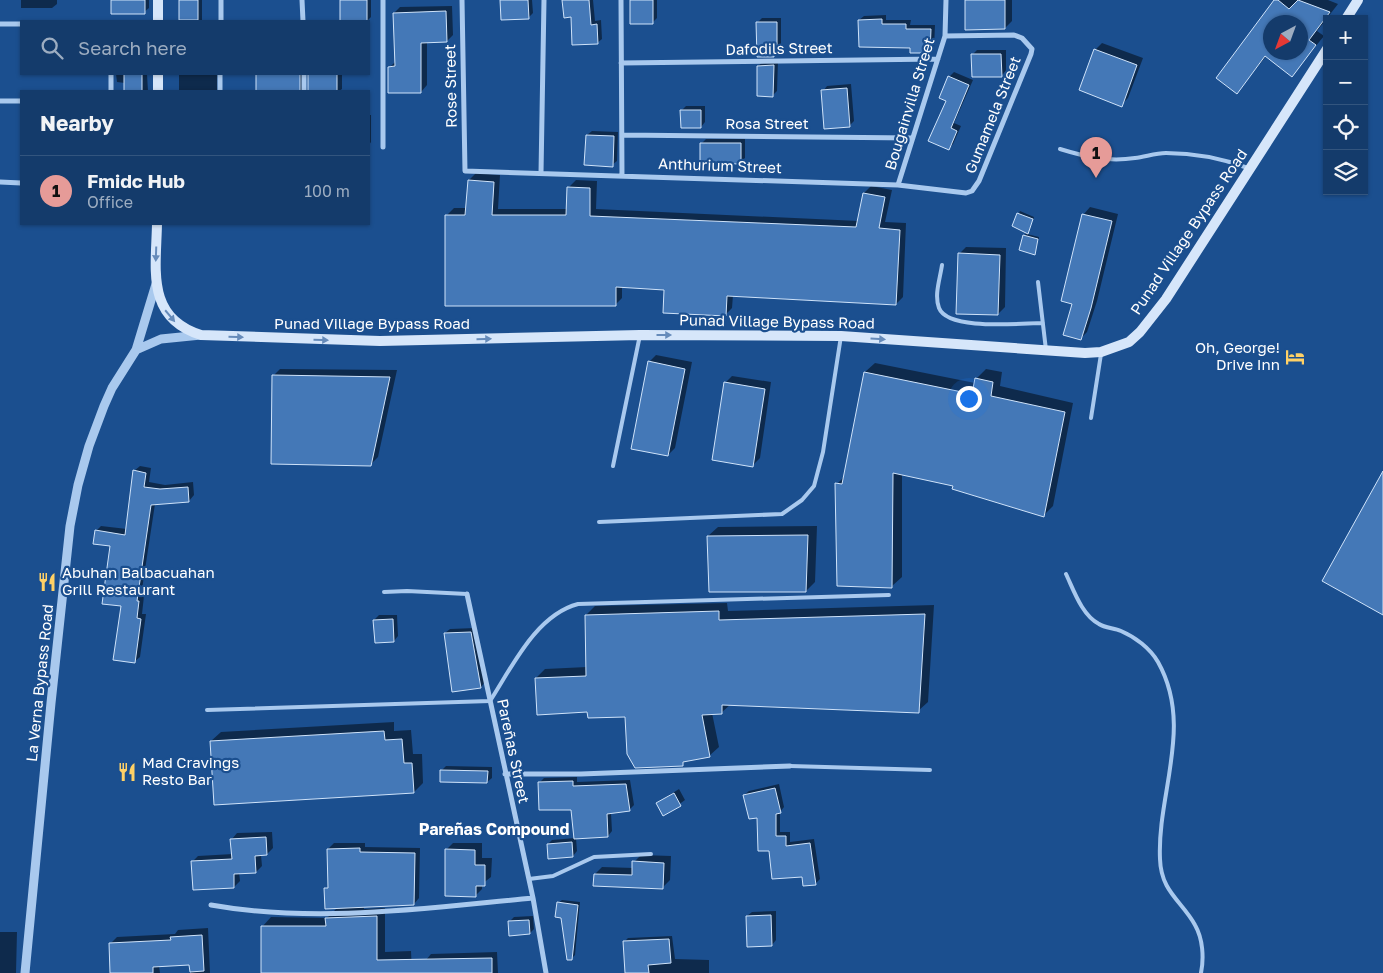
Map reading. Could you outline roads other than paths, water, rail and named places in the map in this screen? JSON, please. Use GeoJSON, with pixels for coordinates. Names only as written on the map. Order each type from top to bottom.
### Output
{"type":"FeatureCollection","features":[{"type":"Feature","properties":{"kind":"main road"},"geometry":{"type":"LineString","coordinates":[[158,0],[158,20]]}},
{"type":"Feature","properties":{"kind":"main road"},"geometry":{"type":"LineString","coordinates":[[1349,15],[1358,0]]}},
{"type":"Feature","properties":{"kind":"main road","name":"Punad Village Bypass Road"},"geometry":{"type":"LineString","coordinates":[[157,225],[156,284],[160,302],[172,320],[187,331],[200,336],[380,341],[640,336],[841,336],[1047,352],[1101,352],[1129,342],[1151,318],[1173,289],[1323,55]]}},
{"type":"Feature","properties":{"kind":"main road"},"geometry":{"type":"LineString","coordinates":[[158,75],[158,90]]}},
{"type":"Feature","properties":{"kind":"street"},"geometry":{"type":"LineString","coordinates":[[221,0],[221,20]]}},
{"type":"Feature","properties":{"kind":"street"},"geometry":{"type":"LineString","coordinates":[[302,0],[303,20]]}},
{"type":"Feature","properties":{"kind":"street"},"geometry":{"type":"LineString","coordinates":[[383,0],[384,147]]}},
{"type":"Feature","properties":{"kind":"street","name":"Rose Street"},"geometry":{"type":"LineString","coordinates":[[462,0],[465,171]]}},
{"type":"Feature","properties":{"kind":"street"},"geometry":{"type":"LineString","coordinates":[[541,173],[544,0]]}},
{"type":"Feature","properties":{"kind":"street"},"geometry":{"type":"LineString","coordinates":[[621,0],[622,175]]}},
{"type":"Feature","properties":{"kind":"street","name":"Bougainvilla Street"},"geometry":{"type":"LineString","coordinates":[[898,185],[944,36],[946,0]]}},
{"type":"Feature","properties":{"kind":"street"},"geometry":{"type":"LineString","coordinates":[[0,24],[20,24]]}},
{"type":"Feature","properties":{"kind":"street","name":"Gumamela Street"},"geometry":{"type":"LineString","coordinates":[[944,36],[1014,35],[1022,38],[1032,48],[1032,54],[979,181],[972,191]]}},
{"type":"Feature","properties":{"kind":"street","name":"Dafodils Street"},"geometry":{"type":"LineString","coordinates":[[621,63],[938,59]]}},
{"type":"Feature","properties":{"kind":"street"},"geometry":{"type":"LineString","coordinates":[[111,75],[111,90]]}},
{"type":"Feature","properties":{"kind":"street"},"geometry":{"type":"LineString","coordinates":[[220,75],[220,90]]}},
{"type":"Feature","properties":{"kind":"street"},"geometry":{"type":"LineString","coordinates":[[304,75],[304,90]]}},
{"type":"Feature","properties":{"kind":"street"},"geometry":{"type":"LineString","coordinates":[[0,101],[20,101]]}},
{"type":"Feature","properties":{"kind":"street","name":"Rosa Street"},"geometry":{"type":"LineString","coordinates":[[622,136],[913,138]]}},
{"type":"Feature","properties":{"kind":"street","name":"Anthurium Street"},"geometry":{"type":"LineString","coordinates":[[465,171],[898,185],[960,193],[972,191]]}},
{"type":"Feature","properties":{"kind":"street"},"geometry":{"type":"LineString","coordinates":[[0,182],[20,183]]}},
{"type":"Feature","properties":{"kind":"street","name":"La Verna Bypass Road"},"geometry":{"type":"LineString","coordinates":[[24,973],[70,526],[83,465],[95,427],[112,388],[136,350],[156,284]]}},
{"type":"Feature","properties":{"kind":"street"},"geometry":{"type":"LineString","coordinates":[[136,350],[161,340],[200,336]]}},
{"type":"Feature","properties":{"kind":"street","name":"Pareñas Street"},"geometry":{"type":"LineString","coordinates":[[468,594],[533,898],[546,973]]}},
{"type":"Feature","properties":{"kind":"street"},"geometry":{"type":"LineString","coordinates":[[505,774],[581,774],[790,766]]}},
{"type":"Feature","properties":{"kind":"street"},"geometry":{"type":"LineString","coordinates":[[211,905],[273,914],[384,912],[533,898]]}},
{"type":"Feature","properties":{"kind":"lane"},"geometry":{"type":"LineString","coordinates":[[1060,149],[1088,158],[1113,161],[1163,153],[1192,154],[1218,157],[1251,169]]}},
{"type":"Feature","properties":{"kind":"lane"},"geometry":{"type":"LineString","coordinates":[[942,265],[937,296],[943,315],[955,322],[979,324],[1043,323]]}},
{"type":"Feature","properties":{"kind":"lane"},"geometry":{"type":"LineString","coordinates":[[1038,282],[1047,352]]}},
{"type":"Feature","properties":{"kind":"lane"},"geometry":{"type":"LineString","coordinates":[[613,466],[640,336]]}},
{"type":"Feature","properties":{"kind":"lane"},"geometry":{"type":"LineString","coordinates":[[598,522],[782,514],[802,500],[814,486],[823,452],[841,336]]}},
{"type":"Feature","properties":{"kind":"lane"},"geometry":{"type":"LineString","coordinates":[[1091,418],[1101,352]]}},
{"type":"Feature","properties":{"kind":"lane"},"geometry":{"type":"LineString","coordinates":[[1066,574],[1087,614],[1099,624],[1120,630],[1140,641],[1158,662],[1167,688],[1174,718],[1174,752],[1162,818],[1160,861],[1165,882],[1178,904],[1196,925],[1203,949],[1202,973]]}},
{"type":"Feature","properties":{"kind":"lane"},"geometry":{"type":"LineString","coordinates":[[384,592],[407,591],[468,594]]}},
{"type":"Feature","properties":{"kind":"lane"},"geometry":{"type":"LineString","coordinates":[[207,710],[490,701],[538,631],[553,615],[566,607],[578,604],[890,595]]}},
{"type":"Feature","properties":{"kind":"lane"},"geometry":{"type":"LineString","coordinates":[[790,766],[930,770]]}},
{"type":"Feature","properties":{"kind":"lane"},"geometry":{"type":"LineString","coordinates":[[529,879],[552,876],[594,857],[651,854]]}},
{"type":"Feature","properties":{"kind":"place","name":"Fmidc Hub"},"geometry":{"type":"Point","coordinates":[1096,178]}},
{"type":"Feature","properties":{"kind":"place","name":"Oh, George! Drive Inn"},"geometry":{"type":"Point","coordinates":[1295,357]}},
{"type":"Feature","properties":{"kind":"place","name":"Abuhan Balbacuahan Grill Restaurant"},"geometry":{"type":"Point","coordinates":[47,582]}},
{"type":"Feature","properties":{"kind":"place","name":"Mad Cravings Resto Bar"},"geometry":{"type":"Point","coordinates":[127,772]}},
{"type":"Feature","properties":{"kind":"district","name":"Pareñas Compound"},"geometry":{"type":"Point","coordinates":[494,829]}}]}
